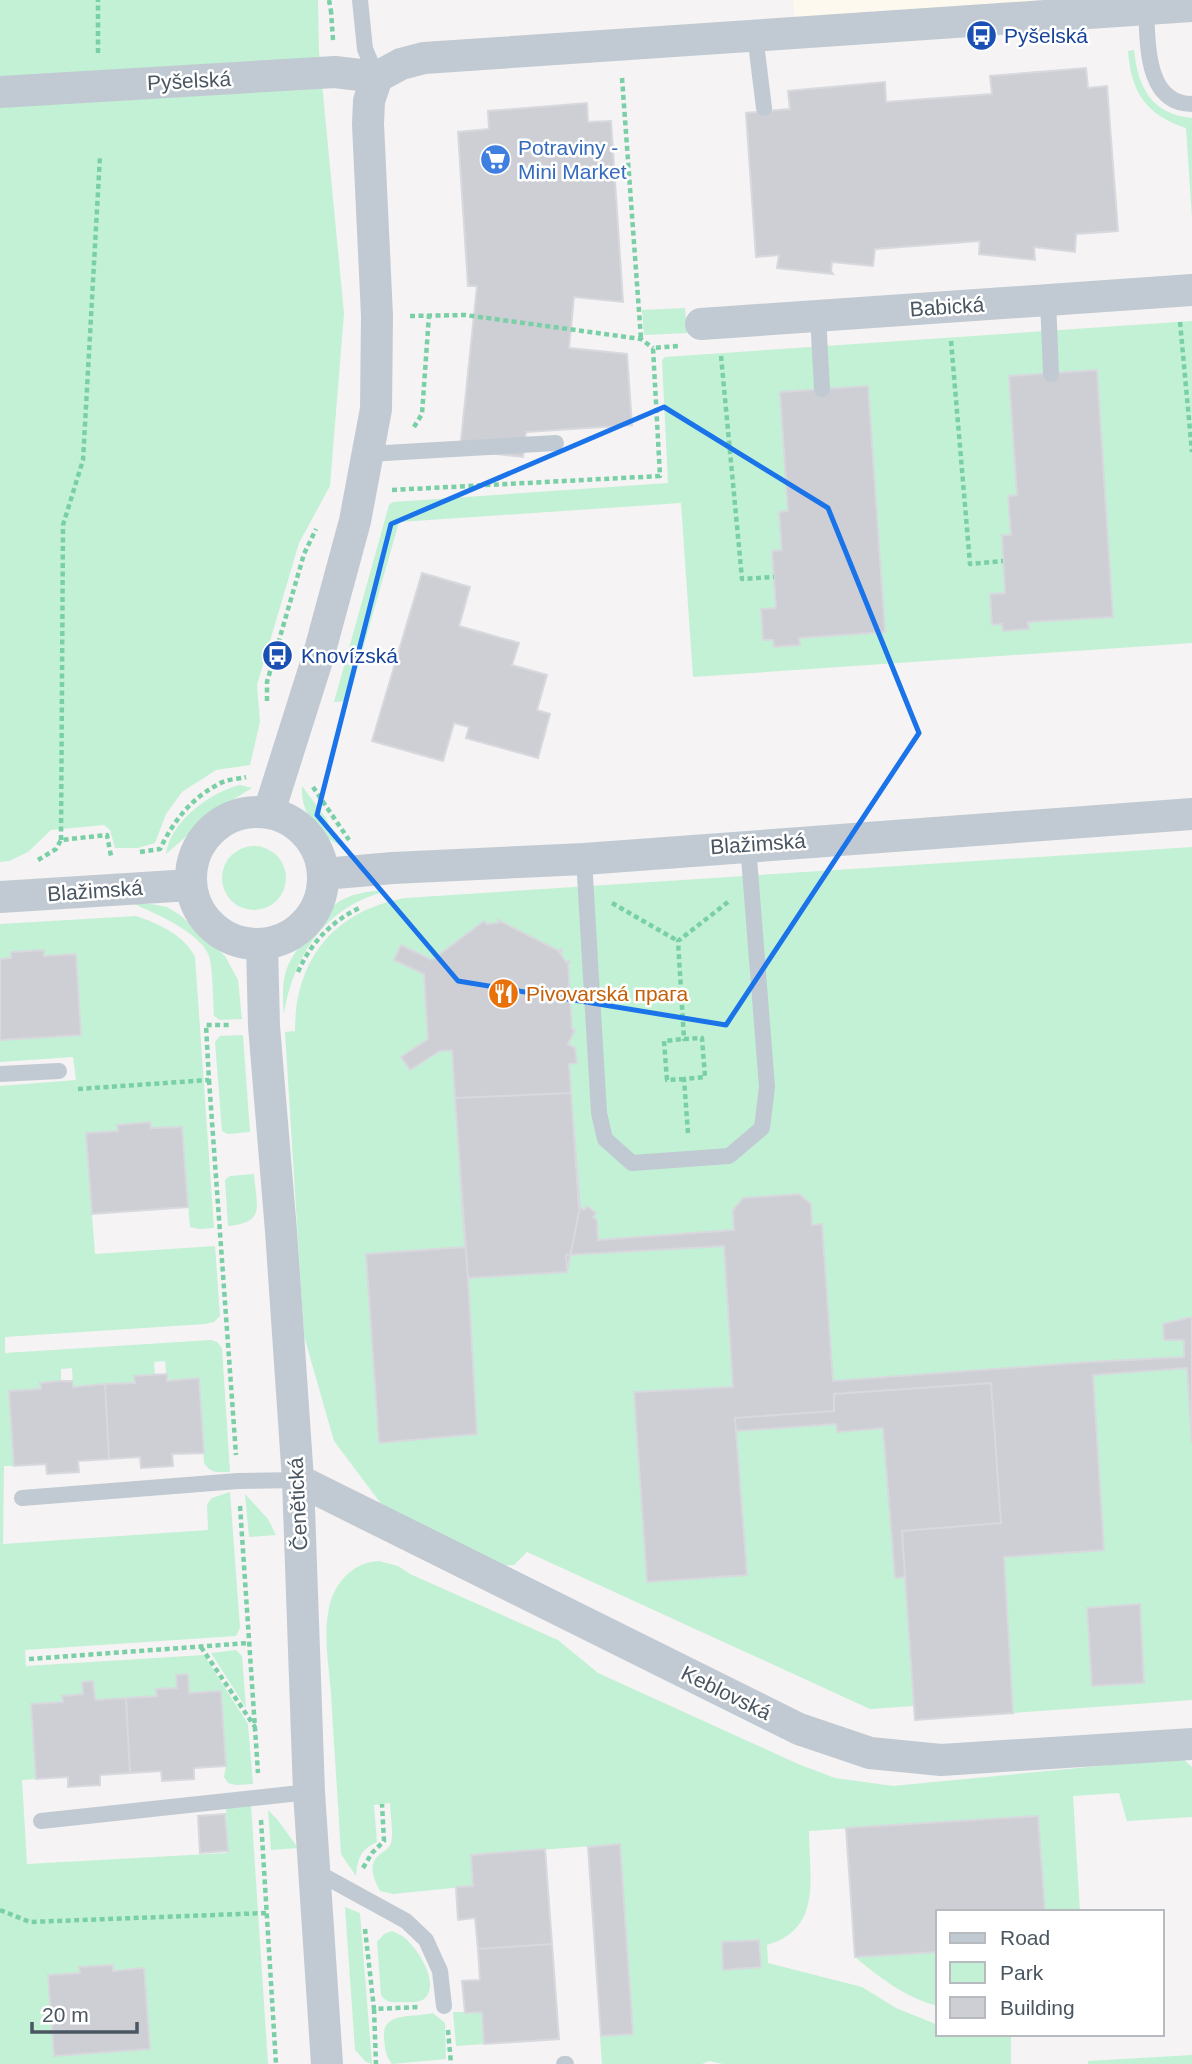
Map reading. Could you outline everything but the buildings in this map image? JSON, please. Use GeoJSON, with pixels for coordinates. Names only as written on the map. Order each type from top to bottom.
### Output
{"type":"FeatureCollection","features":[{"type":"Feature","properties":{"kind":"street"},"geometry":{"type":"LineString","coordinates":[[269,812],[319,654],[355,521],[376,409],[377,317],[368,124],[369,101],[377,77],[401,64],[424,58],[1192,6]]}},
{"type":"Feature","properties":{"kind":"street","name":"Pyšelská"},"geometry":{"type":"LineString","coordinates":[[0,92],[335,72],[377,77]]}},
{"type":"Feature","properties":{"kind":"street","name":"Babická"},"geometry":{"type":"LineString","coordinates":[[711,334],[818,316],[1048,300],[1186,302]]}},
{"type":"Feature","properties":{"kind":"street"},"geometry":{"type":"LineString","coordinates":[[269,812],[287,818],[302,829],[314,844],[324,874],[320,900],[311,917],[298,931],[280,941],[262,945],[241,943],[222,936],[206,922],[195,905],[190,885],[194,854],[211,828],[238,813],[269,812]]}},
{"type":"Feature","properties":{"kind":"street","name":"Blažimská"},"geometry":{"type":"LineString","coordinates":[[324,874],[407,867],[585,873],[748,845],[1192,814]]}},
{"type":"Feature","properties":{"kind":"street","name":"Blažimská"},"geometry":{"type":"LineString","coordinates":[[0,897],[190,885]]}},
{"type":"Feature","properties":{"kind":"street","name":"Čenětická"},"geometry":{"type":"LineString","coordinates":[[262,945],[264,1026],[298,1480],[309,1792],[327,2064]]}},
{"type":"Feature","properties":{"kind":"street","name":"Keblovská"},"geometry":{"type":"LineString","coordinates":[[298,1480],[799,1729],[870,1753],[941,1760],[1192,1744]]}},
{"type":"Feature","properties":{"kind":"lane"},"geometry":{"type":"LineString","coordinates":[[360,4],[365,49],[377,77]]}},
{"type":"Feature","properties":{"kind":"lane"},"geometry":{"type":"LineString","coordinates":[[1146,9],[1149,60],[1158,87],[1181,104],[1192,104]]}},
{"type":"Feature","properties":{"kind":"lane"},"geometry":{"type":"LineString","coordinates":[[755,35],[764,108]]}},
{"type":"Feature","properties":{"kind":"lane"},"geometry":{"type":"LineString","coordinates":[[1048,300],[1051,374]]}},
{"type":"Feature","properties":{"kind":"lane"},"geometry":{"type":"LineString","coordinates":[[818,316],[822,389]]}},
{"type":"Feature","properties":{"kind":"lane"},"geometry":{"type":"LineString","coordinates":[[368,454],[556,443]]}},
{"type":"Feature","properties":{"kind":"lane"},"geometry":{"type":"LineString","coordinates":[[585,873],[599,1113],[605,1139],[632,1163],[729,1156],[762,1128],[767,1087],[748,845]]}},
{"type":"Feature","properties":{"kind":"lane"},"geometry":{"type":"LineString","coordinates":[[0,1074],[59,1071]]}},
{"type":"Feature","properties":{"kind":"lane"},"geometry":{"type":"LineString","coordinates":[[22,1497],[238,1481],[298,1480]]}},
{"type":"Feature","properties":{"kind":"lane"},"geometry":{"type":"LineString","coordinates":[[41,1821],[309,1792]]}},
{"type":"Feature","properties":{"kind":"lane"},"geometry":{"type":"LineString","coordinates":[[313,1870],[406,1921],[426,1940],[440,1971],[444,2006]]}},
{"type":"Feature","properties":{"kind":"path"},"geometry":{"type":"LineString","coordinates":[[98,0],[98,61]]}},
{"type":"Feature","properties":{"kind":"path"},"geometry":{"type":"LineString","coordinates":[[329,0],[335,72]]}},
{"type":"Feature","properties":{"kind":"path"},"geometry":{"type":"LineString","coordinates":[[331,11],[360,4]]}},
{"type":"Feature","properties":{"kind":"path"},"geometry":{"type":"LineString","coordinates":[[621,66],[642,338]]}},
{"type":"Feature","properties":{"kind":"path"},"geometry":{"type":"LineString","coordinates":[[33,863],[56,849],[61,841],[63,525],[83,460],[100,156]]}},
{"type":"Feature","properties":{"kind":"path"},"geometry":{"type":"LineString","coordinates":[[1186,302],[1192,452]]}},
{"type":"Feature","properties":{"kind":"path"},"geometry":{"type":"LineString","coordinates":[[408,438],[422,414],[429,315]]}},
{"type":"Feature","properties":{"kind":"path"},"geometry":{"type":"LineString","coordinates":[[377,317],[465,315],[642,338],[653,348],[660,476],[388,491]]}},
{"type":"Feature","properties":{"kind":"path"},"geometry":{"type":"LineString","coordinates":[[950,329],[970,564],[1003,561]]}},
{"type":"Feature","properties":{"kind":"path"},"geometry":{"type":"LineString","coordinates":[[653,348],[702,345],[711,334]]}},
{"type":"Feature","properties":{"kind":"path"},"geometry":{"type":"LineString","coordinates":[[711,334],[742,579],[774,577]]}},
{"type":"Feature","properties":{"kind":"path"},"geometry":{"type":"LineString","coordinates":[[267,706],[267,681],[304,554],[320,520]]}},
{"type":"Feature","properties":{"kind":"path"},"geometry":{"type":"LineString","coordinates":[[138,852],[160,849],[170,828],[192,802],[221,782],[245,778],[251,773]]}},
{"type":"Feature","properties":{"kind":"path"},"geometry":{"type":"LineString","coordinates":[[309,779],[351,842]]}},
{"type":"Feature","properties":{"kind":"path"},"geometry":{"type":"LineString","coordinates":[[61,841],[107,835],[110,856],[117,855]]}},
{"type":"Feature","properties":{"kind":"path"},"geometry":{"type":"LineString","coordinates":[[585,873],[678,941]]}},
{"type":"Feature","properties":{"kind":"path"},"geometry":{"type":"LineString","coordinates":[[678,941],[751,884]]}},
{"type":"Feature","properties":{"kind":"path"},"geometry":{"type":"LineString","coordinates":[[296,977],[310,948],[326,930],[340,918],[369,903]]}},
{"type":"Feature","properties":{"kind":"path"},"geometry":{"type":"LineString","coordinates":[[678,941],[684,1039]]}},
{"type":"Feature","properties":{"kind":"path"},"geometry":{"type":"LineString","coordinates":[[242,1026],[206,1025],[276,2064]]}},
{"type":"Feature","properties":{"kind":"path"},"geometry":{"type":"LineString","coordinates":[[702,1038],[705,1077],[667,1080],[664,1041],[684,1039],[702,1038]]}},
{"type":"Feature","properties":{"kind":"path"},"geometry":{"type":"LineString","coordinates":[[684,1079],[686,1111]]}},
{"type":"Feature","properties":{"kind":"path"},"geometry":{"type":"LineString","coordinates":[[70,1089],[209,1080]]}},
{"type":"Feature","properties":{"kind":"path"},"geometry":{"type":"LineString","coordinates":[[29,1659],[249,1643]]}},
{"type":"Feature","properties":{"kind":"path"},"geometry":{"type":"LineString","coordinates":[[201,1646],[255,1728]]}},
{"type":"Feature","properties":{"kind":"path"},"geometry":{"type":"LineString","coordinates":[[376,2064],[374,2009],[362,1897],[363,1868],[372,1853],[384,1841],[382,1804]]}},
{"type":"Feature","properties":{"kind":"path"},"geometry":{"type":"LineString","coordinates":[[0,1910],[30,1922],[267,1913]]}},
{"type":"Feature","properties":{"kind":"path"},"geometry":{"type":"LineString","coordinates":[[374,2009],[444,2006],[451,2064]]}},
{"type":"Feature","properties":{"kind":"highlighted area"},"geometry":{"type":"Polygon","coordinates":[[[664,407],[828,508],[919,733],[726,1025],[458,981],[317,815],[391,524],[664,407]]]}},
{"type":"Feature","properties":{"kind":"shaded area"},"geometry":{"type":"Polygon","coordinates":[[[793,0],[1192,0],[797,46],[793,0]]]}},
{"type":"Feature","properties":{"kind":"green space"},"geometry":{"type":"Polygon","coordinates":[[[0,0],[318,0],[319,52],[344,313],[330,486],[299,543],[257,685],[260,722],[250,765],[216,770],[182,792],[166,814],[155,843],[138,848],[115,848],[110,830],[104,825],[51,830],[28,852],[0,862],[0,0]]]}},
{"type":"Feature","properties":{"kind":"green space"},"geometry":{"type":"Polygon","coordinates":[[[1134,50],[1139,76],[1149,96],[1166,111],[1192,118],[1192,218],[1186,128],[1160,116],[1143,100],[1130,66],[1128,51],[1134,50]]]}},
{"type":"Feature","properties":{"kind":"green space"},"geometry":{"type":"Polygon","coordinates":[[[685,308],[687,333],[644,335],[642,310],[685,308]]]}},
{"type":"Feature","properties":{"kind":"green space"},"geometry":{"type":"Polygon","coordinates":[[[1192,321],[1192,643],[693,677],[681,503],[399,522],[348,701],[334,702],[389,505],[393,502],[668,483],[662,360],[665,357],[1192,321]],[[1097,370],[1009,376],[1017,495],[1008,496],[1011,535],[1002,536],[1005,593],[990,594],[992,624],[1002,624],[1003,631],[1028,629],[1028,622],[1113,616],[1097,370]],[[867,386],[780,392],[788,511],[779,512],[782,550],[776,608],[761,610],[763,640],[773,640],[774,647],[799,645],[799,638],[885,632],[867,386]]]}},
{"type":"Feature","properties":{"kind":"green space"},"geometry":{"type":"Polygon","coordinates":[[[240,785],[252,788],[219,808],[166,854],[175,831],[193,810],[216,794],[240,785]]]}},
{"type":"Feature","properties":{"kind":"green space"},"geometry":{"type":"Polygon","coordinates":[[[302,786],[325,817],[342,847],[326,836],[313,822],[304,806],[302,786]]]}},
{"type":"Feature","properties":{"kind":"green space"},"geometry":{"type":"Polygon","coordinates":[[[254,846],[272,852],[280,860],[286,878],[280,896],[272,904],[254,910],[236,904],[228,896],[222,878],[228,860],[236,852],[254,846]]]}},
{"type":"Feature","properties":{"kind":"green space"},"geometry":{"type":"Polygon","coordinates":[[[1192,847],[1192,1317],[1163,1324],[1164,1340],[1184,1340],[1184,1357],[833,1381],[822,1224],[812,1225],[811,1204],[799,1194],[743,1198],[733,1210],[734,1230],[598,1240],[597,1221],[587,1206],[584,1210],[579,1207],[569,1064],[577,1063],[575,1048],[568,1044],[575,1030],[572,1029],[570,963],[566,962],[561,950],[501,923],[500,920],[498,923],[485,922],[432,960],[401,945],[394,960],[424,974],[428,1039],[401,1058],[410,1070],[440,1051],[452,1050],[465,1247],[366,1255],[379,1443],[477,1434],[468,1278],[567,1272],[566,1255],[724,1246],[733,1387],[634,1393],[647,1581],[747,1574],[736,1431],[836,1424],[837,1432],[883,1428],[895,1578],[905,1577],[914,1706],[870,1709],[527,1552],[514,1565],[488,1566],[385,1509],[334,1441],[304,1336],[285,1032],[295,1031],[302,982],[311,961],[323,942],[339,927],[380,904],[405,898],[1192,847]]]}},
{"type":"Feature","properties":{"kind":"green space"},"geometry":{"type":"Polygon","coordinates":[[[383,890],[344,910],[315,938],[295,973],[284,1014],[283,987],[287,967],[305,940],[337,903],[356,894],[383,890]]]}},
{"type":"Feature","properties":{"kind":"green space"},"geometry":{"type":"Polygon","coordinates":[[[134,904],[167,907],[180,915],[225,956],[238,980],[242,1019],[220,1020],[214,1016],[209,956],[197,939],[134,904]]]}},
{"type":"Feature","properties":{"kind":"green space"},"geometry":{"type":"Polygon","coordinates":[[[136,916],[170,931],[185,943],[195,957],[214,1228],[190,1227],[182,1127],[151,1128],[150,1122],[118,1124],[118,1131],[86,1134],[95,1254],[215,1246],[220,1316],[214,1322],[205,1324],[5,1337],[5,1353],[211,1340],[217,1342],[222,1348],[230,1472],[212,1471],[204,1463],[198,1378],[167,1381],[165,1361],[154,1362],[155,1375],[135,1383],[73,1387],[72,1368],[61,1369],[61,1381],[41,1383],[41,1389],[9,1392],[14,1466],[4,1466],[3,1544],[208,1530],[207,1504],[212,1498],[230,1492],[240,1628],[236,1636],[25,1650],[26,1666],[204,1655],[248,1724],[253,1784],[228,1783],[224,1777],[226,1766],[189,1693],[176,1675],[177,1688],[157,1689],[157,1696],[95,1700],[93,1681],[83,1682],[83,1694],[63,1696],[63,1702],[31,1705],[36,1779],[22,1780],[27,1864],[227,1853],[226,1806],[251,1805],[268,2064],[0,2064],[0,1086],[76,1080],[73,1057],[0,1062],[0,1040],[81,1034],[76,954],[44,956],[43,950],[11,952],[11,958],[0,959],[0,924],[136,916]],[[112,1965],[79,1967],[80,1973],[54,2056],[150,2049],[144,1969],[113,1971],[112,1965]]]}},
{"type":"Feature","properties":{"kind":"green space"},"geometry":{"type":"Polygon","coordinates":[[[243,1035],[250,1132],[228,1134],[222,1131],[215,1042],[220,1036],[243,1035]]]}},
{"type":"Feature","properties":{"kind":"green space"},"geometry":{"type":"Polygon","coordinates":[[[254,1174],[257,1203],[254,1216],[249,1221],[228,1226],[225,1180],[230,1176],[254,1174]]]}},
{"type":"Feature","properties":{"kind":"green space"},"geometry":{"type":"Polygon","coordinates":[[[1187,1368],[1192,1445],[1192,1700],[1013,1713],[1004,1557],[1104,1550],[1093,1375],[1187,1368]],[[1139,1604],[1087,1608],[1092,1686],[1143,1683],[1139,1604]]]}},
{"type":"Feature","properties":{"kind":"green space"},"geometry":{"type":"Polygon","coordinates":[[[245,1494],[268,1519],[276,1535],[249,1537],[245,1494]]]}},
{"type":"Feature","properties":{"kind":"green space"},"geometry":{"type":"Polygon","coordinates":[[[379,1561],[398,1566],[410,1574],[558,1640],[598,1673],[798,1764],[835,1778],[893,1786],[1182,1758],[1192,1767],[1192,1817],[1127,1821],[1119,1793],[1073,1796],[1080,1910],[1045,1910],[1038,1816],[809,1831],[810,1883],[805,1914],[797,1927],[785,1937],[767,1945],[768,1963],[862,1987],[896,2008],[936,2024],[936,2036],[1011,2036],[1011,2064],[723,2064],[709,2061],[702,2064],[602,2064],[600,2036],[632,2034],[620,1844],[471,1855],[473,1886],[393,1894],[380,1891],[372,1868],[375,1859],[391,1843],[390,1803],[374,1805],[377,1842],[361,1855],[356,1876],[341,1854],[326,1629],[335,1590],[346,1576],[361,1565],[379,1561]],[[759,1940],[722,1942],[724,1970],[761,1967],[759,1940]]]}},
{"type":"Feature","properties":{"kind":"green space"},"geometry":{"type":"Polygon","coordinates":[[[236,1650],[242,1656],[246,1708],[211,1653],[236,1650]]]}},
{"type":"Feature","properties":{"kind":"green space"},"geometry":{"type":"Polygon","coordinates":[[[268,1810],[277,1819],[298,1848],[271,1850],[268,1810]]]}},
{"type":"Feature","properties":{"kind":"green space"},"geometry":{"type":"Polygon","coordinates":[[[345,1907],[360,1913],[372,2064],[366,2062],[355,2050],[345,1907]]]}},
{"type":"Feature","properties":{"kind":"green space"},"geometry":{"type":"Polygon","coordinates":[[[392,1931],[411,1944],[429,1975],[429,1990],[421,2001],[391,2002],[381,1995],[377,1942],[384,1934],[392,1931]]]}},
{"type":"Feature","properties":{"kind":"green space"},"geometry":{"type":"Polygon","coordinates":[[[936,1952],[936,2005],[904,1993],[855,1957],[936,1952]]]}},
{"type":"Feature","properties":{"kind":"green space"},"geometry":{"type":"Polygon","coordinates":[[[453,2012],[482,2012],[484,2044],[456,2046],[453,2012]]]}},
{"type":"Feature","properties":{"kind":"green space"},"geometry":{"type":"Polygon","coordinates":[[[433,2013],[445,2023],[446,2059],[392,2064],[384,2041],[388,2023],[401,2017],[433,2013]]]}},
{"type":"Feature","properties":{"kind":"green space"},"geometry":{"type":"Polygon","coordinates":[[[1192,2055],[1192,2064],[1088,2064],[1088,2061],[1192,2055]]]}},
{"type":"Feature","properties":{"kind":"place","name":"Pyšelská"},"geometry":{"type":"Point","coordinates":[981,36]}},
{"type":"Feature","properties":{"kind":"place","name":"Potraviny - Mini Market"},"geometry":{"type":"Point","coordinates":[495,160]}},
{"type":"Feature","properties":{"kind":"place","name":"Knovízská"},"geometry":{"type":"Point","coordinates":[278,656]}},
{"type":"Feature","properties":{"kind":"place","name":"Pivovarská прага"},"geometry":{"type":"Point","coordinates":[503,994]}}]}
